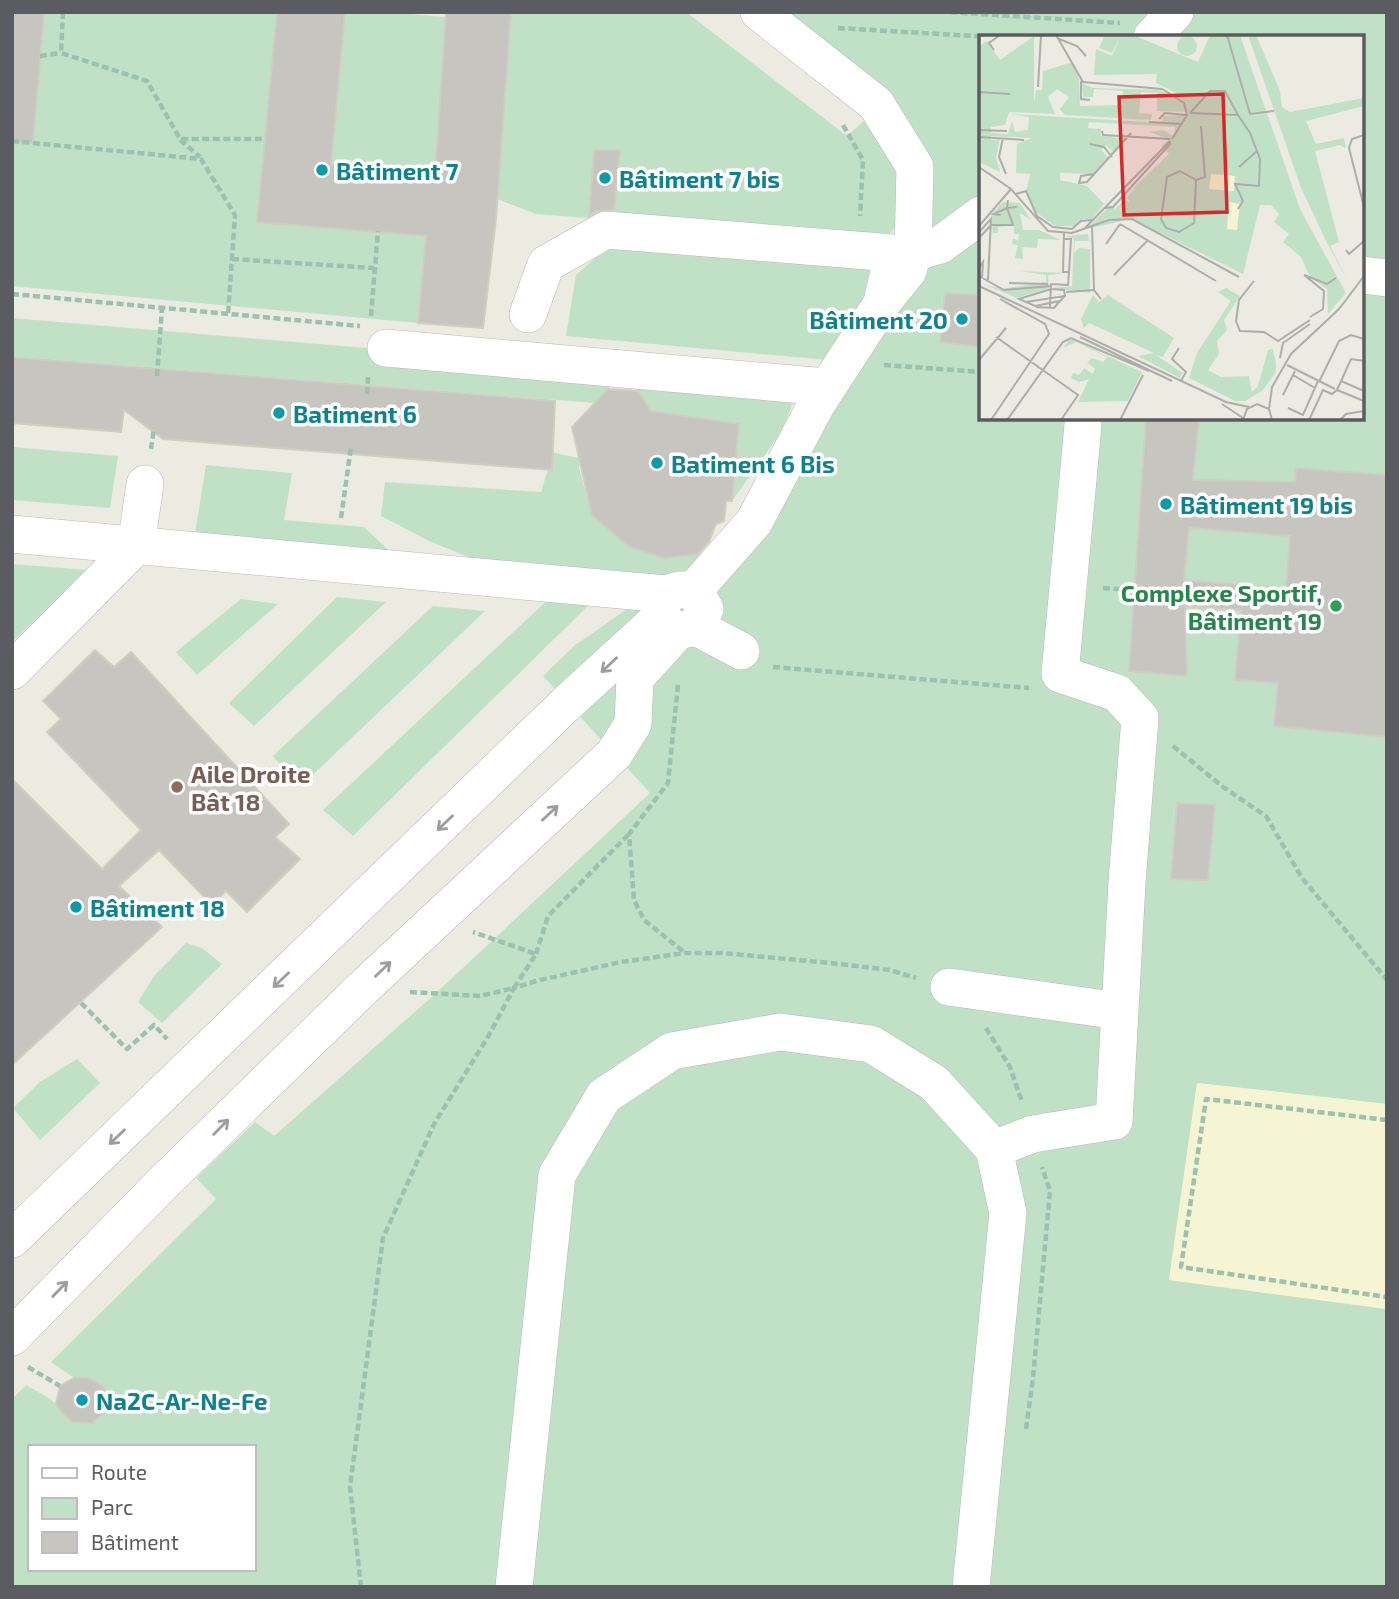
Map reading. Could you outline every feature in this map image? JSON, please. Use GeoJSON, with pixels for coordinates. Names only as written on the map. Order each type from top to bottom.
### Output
{"type":"FeatureCollection","features":[{"type":"Feature","properties":{"kind":"lane"},"geometry":{"type":"LineString","coordinates":[[772,23],[876,104],[915,167],[927,249]]}},
{"type":"Feature","properties":{"kind":"lane"},"geometry":{"type":"LineString","coordinates":[[18,1351],[165,1181],[363,988],[614,754],[633,724],[635,678],[678,612],[754,522],[832,378],[883,302],[927,249],[979,216]]}},
{"type":"Feature","properties":{"kind":"lane"},"geometry":{"type":"LineString","coordinates":[[528,314],[546,264],[606,230],[892,253],[883,302]]}},
{"type":"Feature","properties":{"kind":"lane"},"geometry":{"type":"LineString","coordinates":[[927,249],[979,248]]}},
{"type":"Feature","properties":{"kind":"lane"},"geometry":{"type":"LineString","coordinates":[[1364,275],[1387,278]]}},
{"type":"Feature","properties":{"kind":"lane"},"geometry":{"type":"LineString","coordinates":[[386,348],[832,378]]}},
{"type":"Feature","properties":{"kind":"lane"},"geometry":{"type":"LineString","coordinates":[[994,1149],[1033,1134],[1114,1121],[1140,718],[1117,693],[1060,674],[1083,425]]}},
{"type":"Feature","properties":{"kind":"lane"},"geometry":{"type":"LineString","coordinates":[[12,671],[136,546],[145,484]]}},
{"type":"Feature","properties":{"kind":"lane"},"geometry":{"type":"LineString","coordinates":[[12,534],[136,546],[678,612],[751,659]]}},
{"type":"Feature","properties":{"kind":"lane"},"geometry":{"type":"LineString","coordinates":[[12,1239],[567,703],[678,612]]}},
{"type":"Feature","properties":{"kind":"lane"},"geometry":{"type":"LineString","coordinates":[[949,987],[1119,1011]]}},
{"type":"Feature","properties":{"kind":"lane"},"geometry":{"type":"LineString","coordinates":[[514,1587],[557,1175],[604,1096],[672,1051],[780,1032],[871,1044],[934,1083],[994,1149],[1008,1213],[971,1587]]}},
{"type":"Feature","properties":{"kind":"path"},"geometry":{"type":"LineString","coordinates":[[61,53],[63,12]]}},
{"type":"Feature","properties":{"kind":"path"},"geometry":{"type":"LineString","coordinates":[[950,12],[1163,25]]}},
{"type":"Feature","properties":{"kind":"path"},"geometry":{"type":"LineString","coordinates":[[772,23],[979,36]]}},
{"type":"Feature","properties":{"kind":"path"},"geometry":{"type":"LineString","coordinates":[[40,56],[61,53],[147,81],[180,139],[201,159],[235,215],[228,315]]}},
{"type":"Feature","properties":{"kind":"path"},"geometry":{"type":"LineString","coordinates":[[841,123],[863,159],[857,250]]}},
{"type":"Feature","properties":{"kind":"path"},"geometry":{"type":"LineString","coordinates":[[180,139],[265,139]]}},
{"type":"Feature","properties":{"kind":"path"},"geometry":{"type":"LineString","coordinates":[[12,141],[201,159]]}},
{"type":"Feature","properties":{"kind":"path"},"geometry":{"type":"LineString","coordinates":[[12,294],[370,328],[378,231]]}},
{"type":"Feature","properties":{"kind":"path"},"geometry":{"type":"LineString","coordinates":[[232,259],[374,268]]}},
{"type":"Feature","properties":{"kind":"path"},"geometry":{"type":"LineString","coordinates":[[157,376],[162,308]]}},
{"type":"Feature","properties":{"kind":"path"},"geometry":{"type":"LineString","coordinates":[[832,378],[870,364],[979,372]]}},
{"type":"Feature","properties":{"kind":"path"},"geometry":{"type":"LineString","coordinates":[[341,518],[351,447]]}},
{"type":"Feature","properties":{"kind":"path"},"geometry":{"type":"LineString","coordinates":[[1068,591],[1087,587],[1285,599]]}},
{"type":"Feature","properties":{"kind":"path"},"geometry":{"type":"LineString","coordinates":[[751,659],[1043,689],[1078,681]]}},
{"type":"Feature","properties":{"kind":"path"},"geometry":{"type":"LineString","coordinates":[[361,1587],[350,1487],[383,1238],[434,1124],[536,954],[548,916],[629,834],[668,783],[679,674]]}},
{"type":"Feature","properties":{"kind":"path"},"geometry":{"type":"LineString","coordinates":[[1140,718],[1223,787],[1266,816],[1302,878],[1387,980]]}},
{"type":"Feature","properties":{"kind":"path"},"geometry":{"type":"LineString","coordinates":[[629,834],[634,900],[645,920],[685,953]]}},
{"type":"Feature","properties":{"kind":"path"},"geometry":{"type":"LineString","coordinates":[[436,919],[536,954]]}},
{"type":"Feature","properties":{"kind":"path"},"geometry":{"type":"LineString","coordinates":[[363,988],[480,996],[621,962],[685,953],[734,954],[890,970],[949,987],[982,1021],[1010,1068],[1033,1134]]}},
{"type":"Feature","properties":{"kind":"path"},"geometry":{"type":"LineString","coordinates":[[81,1003],[127,1049]]}},
{"type":"Feature","properties":{"kind":"path"},"geometry":{"type":"LineString","coordinates":[[1387,1120],[1206,1099],[1181,1268],[1387,1297]]}},
{"type":"Feature","properties":{"kind":"path"},"geometry":{"type":"LineString","coordinates":[[18,1351],[60,1386]]}},
{"type":"Feature","properties":{"kind":"green space"},"geometry":{"type":"Polygon","coordinates":[[[44,12],[277,12],[257,221],[426,236],[418,323],[12,286],[12,111],[44,12]]]}},
{"type":"Feature","properties":{"kind":"green space"},"geometry":{"type":"Polygon","coordinates":[[[345,12],[388,12],[445,17],[435,175],[331,165],[345,12]]]}},
{"type":"Feature","properties":{"kind":"green space"},"geometry":{"type":"Polygon","coordinates":[[[511,12],[686,12],[847,136],[866,119],[777,12],[1387,12],[1387,1104],[1197,1083],[1169,1280],[1387,1309],[1387,1587],[12,1587],[12,1399],[26,1385],[52,1400],[73,1421],[92,1423],[97,1419],[105,1408],[104,1387],[89,1378],[74,1378],[51,1362],[216,1199],[196,1178],[255,1122],[274,1136],[435,994],[650,793],[543,676],[574,646],[653,591],[683,598],[923,229],[895,165],[903,217],[884,241],[536,214],[497,199],[511,12]]]}},
{"type":"Feature","properties":{"kind":"green space"},"geometry":{"type":"Polygon","coordinates":[[[608,247],[867,260],[877,280],[828,360],[566,336],[576,275],[608,247]]]}},
{"type":"Feature","properties":{"kind":"green space"},"geometry":{"type":"Polygon","coordinates":[[[12,318],[803,385],[782,431],[732,501],[739,425],[638,409],[646,404],[627,375],[611,386],[595,403],[12,356],[12,318]]]}},
{"type":"Feature","properties":{"kind":"green space"},"geometry":{"type":"Polygon","coordinates":[[[12,447],[118,456],[110,508],[12,500],[12,447]]]}},
{"type":"Feature","properties":{"kind":"green space"},"geometry":{"type":"Polygon","coordinates":[[[550,452],[579,458],[579,468],[592,515],[628,546],[664,558],[704,553],[693,566],[670,580],[488,565],[429,541],[381,516],[385,482],[541,492],[550,452]]]}},
{"type":"Feature","properties":{"kind":"green space"},"geometry":{"type":"Polygon","coordinates":[[[206,465],[292,473],[284,520],[364,527],[400,561],[194,540],[206,465]]]}},
{"type":"Feature","properties":{"kind":"green space"},"geometry":{"type":"Polygon","coordinates":[[[12,564],[88,570],[12,642],[12,564]]]}},
{"type":"Feature","properties":{"kind":"green space"},"geometry":{"type":"Polygon","coordinates":[[[555,593],[597,597],[353,836],[323,810],[555,593]]]}},
{"type":"Feature","properties":{"kind":"green space"},"geometry":{"type":"Polygon","coordinates":[[[337,597],[386,602],[254,726],[229,703],[337,597]]]}},
{"type":"Feature","properties":{"kind":"green space"},"geometry":{"type":"Polygon","coordinates":[[[241,599],[278,604],[197,675],[176,652],[241,599]]]}},
{"type":"Feature","properties":{"kind":"green space"},"geometry":{"type":"Polygon","coordinates":[[[433,606],[485,611],[300,787],[273,756],[433,606]]]}},
{"type":"Feature","properties":{"kind":"green space"},"geometry":{"type":"Polygon","coordinates":[[[186,943],[202,948],[222,964],[162,1023],[138,1002],[154,976],[186,943]]]}},
{"type":"Feature","properties":{"kind":"green space"},"geometry":{"type":"Polygon","coordinates":[[[77,1059],[100,1083],[40,1140],[13,1108],[40,1082],[77,1059]]]}},
{"type":"Feature","properties":{"kind":"sand"},"geometry":{"type":"Polygon","coordinates":[[[1197,1083],[1387,1104],[1387,1309],[1169,1280],[1197,1083]]]}},
{"type":"Feature","properties":{"kind":"building"},"geometry":{"type":"Polygon","coordinates":[[[12,12],[44,12],[33,143],[12,142],[12,12]]]}},
{"type":"Feature","properties":{"kind":"building","name":"Bâtiment 7"},"geometry":{"type":"Polygon","coordinates":[[[277,12],[345,12],[331,165],[435,175],[446,12],[511,12],[496,219],[483,328],[418,323],[426,236],[257,222],[277,12]]]}},
{"type":"Feature","properties":{"kind":"building","name":"Bâtiment 7 bis"},"geometry":{"type":"Polygon","coordinates":[[[594,150],[620,150],[614,210],[596,211],[589,216],[594,150]]]}},
{"type":"Feature","properties":{"kind":"building","name":"Bâtiment 20"},"geometry":{"type":"Polygon","coordinates":[[[945,293],[979,295],[979,347],[940,342],[945,293]]]}},
{"type":"Feature","properties":{"kind":"building","name":"Batiment 6"},"geometry":{"type":"Polygon","coordinates":[[[12,357],[555,401],[552,470],[163,439],[124,410],[121,432],[12,423],[12,357]]]}},
{"type":"Feature","properties":{"kind":"building","name":"Batiment 6 Bis"},"geometry":{"type":"Polygon","coordinates":[[[608,389],[638,391],[651,411],[739,424],[732,501],[726,501],[724,521],[716,524],[709,542],[698,554],[664,558],[628,546],[592,515],[572,427],[608,389]]]}},
{"type":"Feature","properties":{"kind":"building"},"geometry":{"type":"Polygon","coordinates":[[[1146,420],[1199,420],[1193,480],[1295,482],[1296,468],[1387,475],[1387,737],[1274,726],[1278,683],[1235,680],[1241,610],[1185,606],[1187,676],[1129,671],[1146,420]],[[1189,528],[1184,580],[1286,589],[1290,536],[1189,528]]]}},
{"type":"Feature","properties":{"kind":"building"},"geometry":{"type":"Polygon","coordinates":[[[95,650],[114,667],[131,652],[289,824],[275,837],[300,859],[247,912],[226,891],[212,905],[159,850],[119,886],[162,927],[12,1065],[12,779],[102,869],[141,830],[47,732],[61,719],[43,701],[95,650]]]}},
{"type":"Feature","properties":{"kind":"building"},"geometry":{"type":"Polygon","coordinates":[[[1177,803],[1215,805],[1208,880],[1171,879],[1177,803]]]}},
{"type":"Feature","properties":{"kind":"building"},"geometry":{"type":"Polygon","coordinates":[[[74,1378],[89,1378],[104,1387],[107,1403],[105,1412],[92,1423],[73,1422],[56,1404],[60,1386],[74,1378]]]}},
{"type":"Feature","properties":{"kind":"place","name":"Bâtiment 7"},"geometry":{"type":"Point","coordinates":[322,170]}},
{"type":"Feature","properties":{"kind":"place","name":"Bâtiment 7 bis"},"geometry":{"type":"Point","coordinates":[605,178]}},
{"type":"Feature","properties":{"kind":"place","name":"Bâtiment 20"},"geometry":{"type":"Point","coordinates":[962,319]}},
{"type":"Feature","properties":{"kind":"place","name":"Batiment 6"},"geometry":{"type":"Point","coordinates":[279,413]}},
{"type":"Feature","properties":{"kind":"place","name":"Batiment 6 Bis"},"geometry":{"type":"Point","coordinates":[657,463]}},
{"type":"Feature","properties":{"kind":"place","name":"Bâtiment 19 bis"},"geometry":{"type":"Point","coordinates":[1166,504]}},
{"type":"Feature","properties":{"kind":"place","name":"Complexe Sportif, Bâtiment 19"},"geometry":{"type":"Point","coordinates":[1336,606]}},
{"type":"Feature","properties":{"kind":"place","name":"Aile Droite Bât 18"},"geometry":{"type":"Point","coordinates":[177,787]}},
{"type":"Feature","properties":{"kind":"place","name":"Bâtiment 18"},"geometry":{"type":"Point","coordinates":[76,907]}},
{"type":"Feature","properties":{"kind":"place","name":"Na2C-Ar-Ne-Fe"},"geometry":{"type":"Point","coordinates":[82,1400]}}]}
